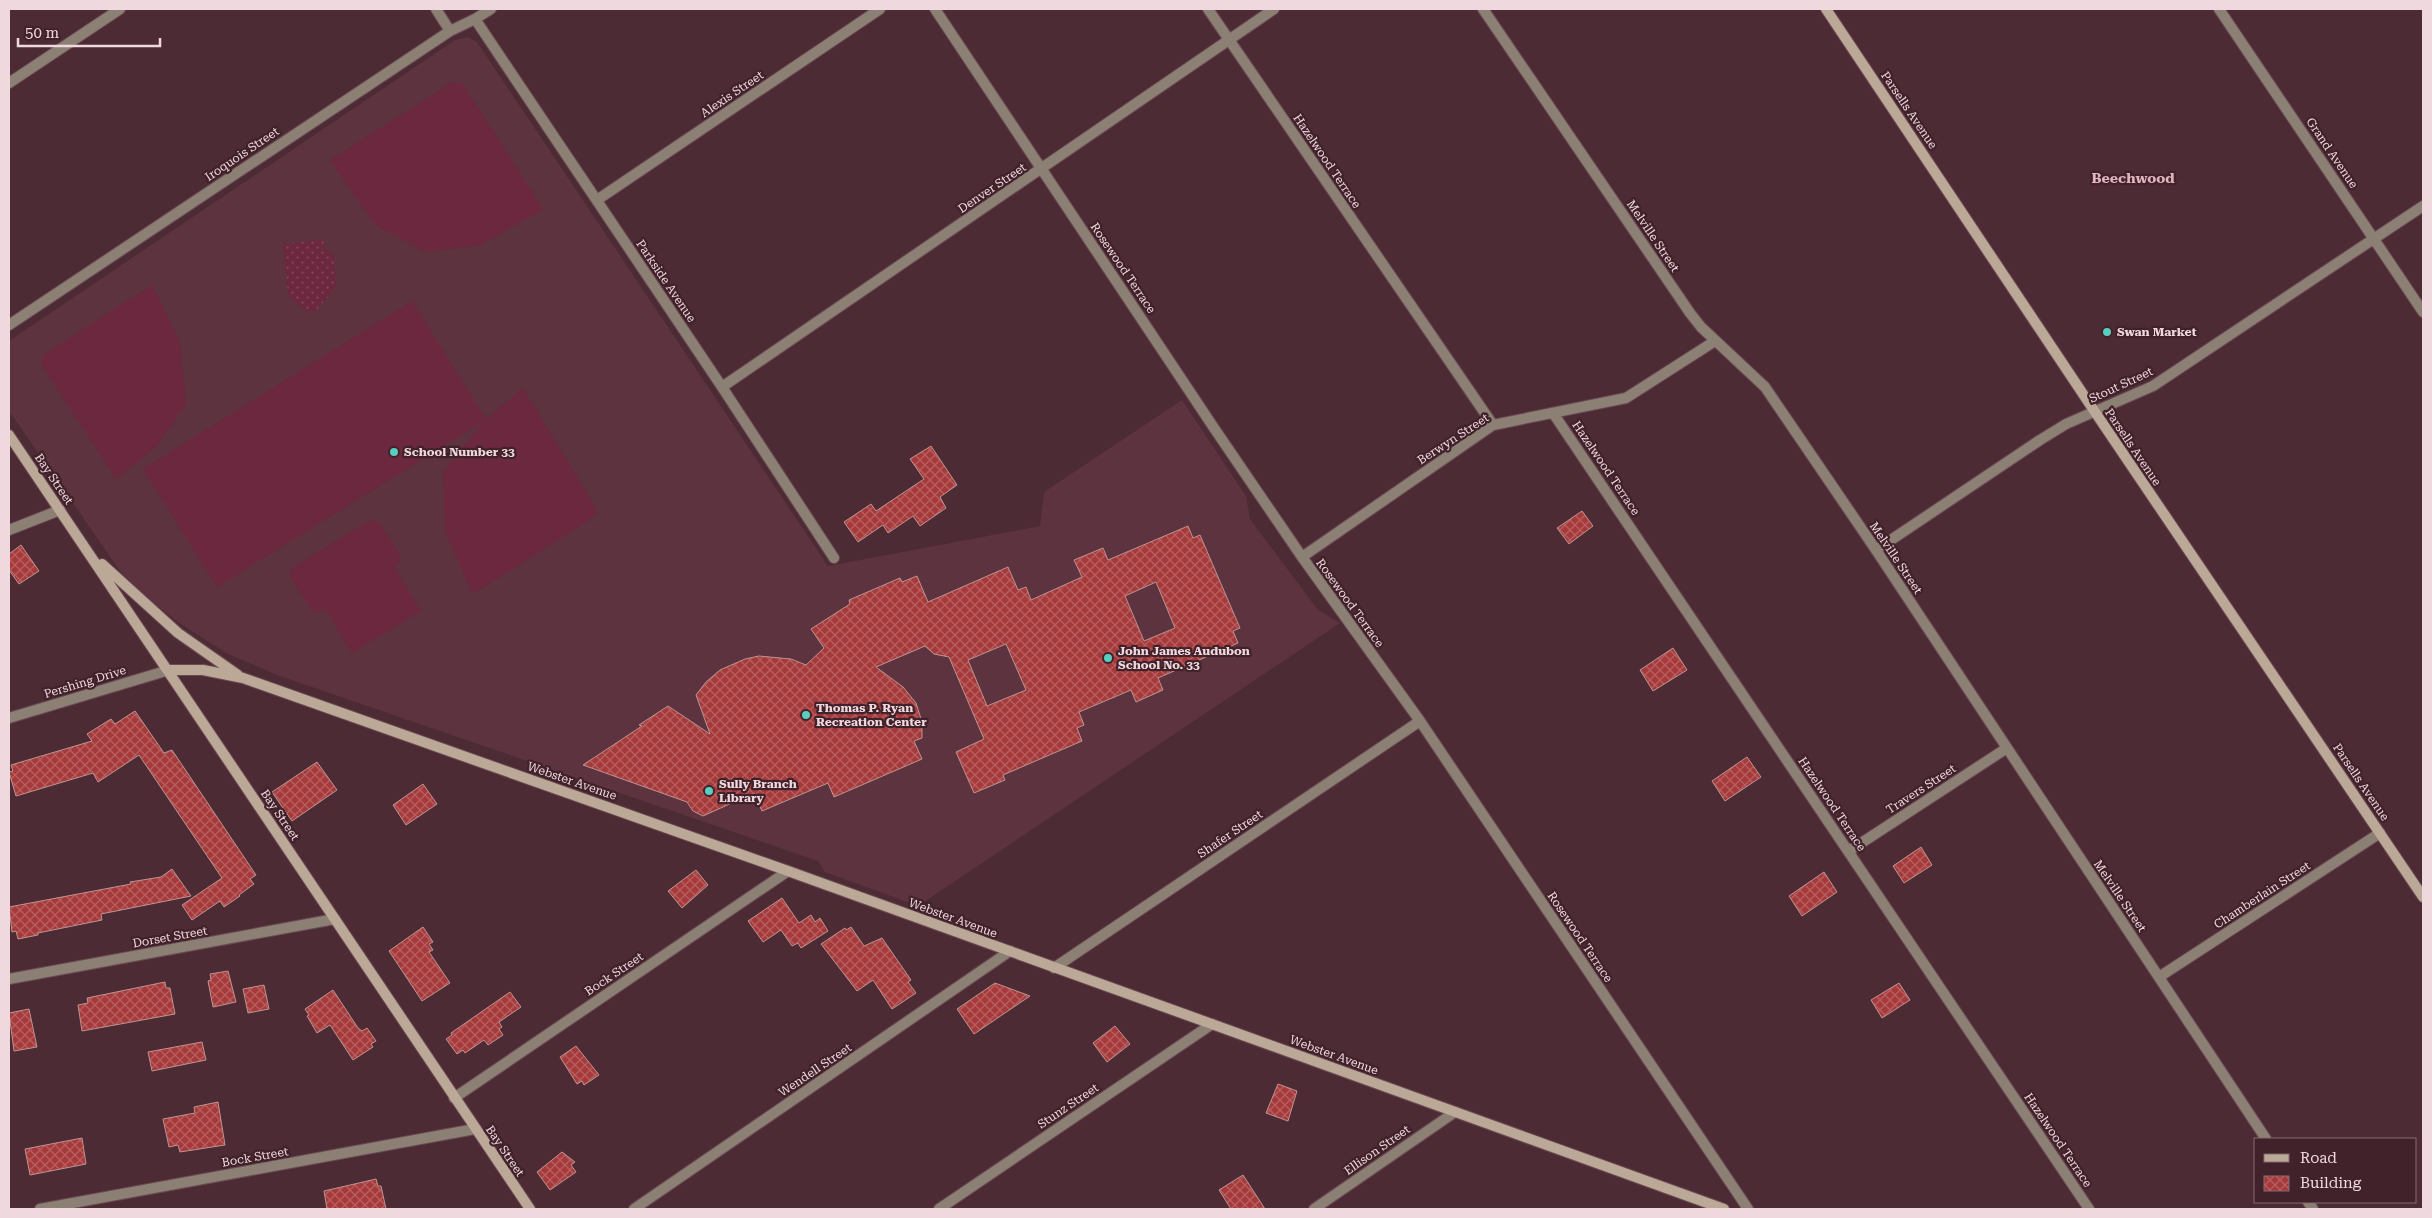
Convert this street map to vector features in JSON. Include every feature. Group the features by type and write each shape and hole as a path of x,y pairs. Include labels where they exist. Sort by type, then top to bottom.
{"street":[{"path":"9,83 120,9"},
{"path":"436,9 450,30"},
{"name":"Iroquois Street","path":"9,325 450,30 475,19 491,9"},
{"name":"Alexis Street","path":"597,200 880,9"},
{"name":"Rosewood Terrace","path":"935,9 1302,558 1420,721 1748,1209"},
{"name":"Hazelwood Terrace","path":"1208,9 1494,425"},
{"name":"Denver Street","path":"722,387 1274,9"},
{"name":"Melville Street","path":"1483,9 1690,314 1715,341 1765,387 1876,550 2265,1138"},
{"name":"Parsells Avenue","path":"1826,9 2094,412 2423,897"},
{"name":"Grand Avenue","path":"2219,9 2423,312"},
{"name":"Parkside Avenue","path":"475,19 722,387 834,558"},
{"name":"Stout Street","path":"1876,550 2040,440 2094,412 2153,386 2423,206"},
{"name":"Berwyn Street","path":"1302,558 1494,425 1626,398 1715,341"},
{"name":"Hazelwood Terrace","path":"1553,413 2089,1209"},
{"name":"Bay Street","path":"9,435 169,670 530,1209"},
{"path":"9,530 60,510"},
{"path":"87,550 146,607 178,633 243,678"},
{"name":"Webster Avenue","path":"169,670 203,670 243,678 788,871 1724,1209"},
{"name":"Pershing Drive","path":"9,718 169,670"},
{"name":"Shafer Street","path":"1054,968 1420,721"},
{"name":"Travers Street","path":"1849,851 2007,748"},
{"name":"Chamberlain Street","path":"2159,977 2380,833"},
{"name":"Bock Street","path":"454,1098 788,871"},
{"name":"Dorset Street","path":"9,979 335,919"},
{"name":"Wendell Street","path":"634,1209 1010,952"},
{"name":"Stunz Street","path":"939,1209 1212,1024"},
{"name":"Ellison Street","path":"1314,1209 1455,1112"},
{"name":"Bock Street","path":"40,1209 475,1129"}],"shaded area":[{"name":"School Number 33","path":"468,37 477,42 828,566 1040,526 1044,492 1182,400 1246,496 1250,519 1318,610 1340,623 918,906 825,872 818,861 277,675 226,653 178,622 146,597 120,571 9,411 9,341 455,40"},
{"path":"453,82 463,84 543,209 481,245 425,252 375,225 330,160"},
{"path":"324,239 325,249 334,255 336,287 316,311 306,311 288,295 283,244"},
{"path":"152,285 180,342 186,404 156,447 116,479 41,364 43,355"},
{"path":"412,301 486,419 523,388 597,510 594,517 473,594 445,532 443,472 484,421 217,587 143,469"},
{"path":"370,520 379,522 400,555 399,564 394,567 421,611 352,653 325,609 319,612 311,610 290,576 292,568"}],"building":[{"path":"931,446 957,485 940,497 946,508 920,526 913,516 888,533 883,525 858,542 844,522 871,504 876,511 924,479 910,459"},
{"path":"1582,511 1593,526 1569,544 1557,528"},
{"path":"1188,526 1193,538 1200,535 1240,628 1233,631 1238,643 1158,678 1163,690 1136,702 1131,690 1079,712 1084,725 1077,728 1082,741 1003,775 1005,780 974,793 956,752 984,739 949,657 934,654 925,646 876,667 903,687 916,703 922,722 922,738 914,741 922,759 834,797 828,783 762,811 754,793 703,816 693,811 687,802 583,765 642,726 639,725 668,706 710,734 696,695 706,682 720,670 745,659 759,656 791,659 806,665 824,648 811,629 850,604 849,600 900,578 902,582 917,576 928,602 1008,567 1018,590 1026,587 1031,600 1082,577 1074,560 1103,548 1108,560","holes":["1156,582 1175,628 1144,641 1125,596","1006,644 1026,690 987,706 968,660"]},
{"path":"21,545 39,571 19,584 9,570 9,554"},
{"path":"1673,648 1687,670 1653,691 1640,670"},
{"path":"135,711 164,753 172,750 256,875 250,879 254,884 240,896 224,907 220,901 192,920 182,905 222,878 139,755 98,782 93,773 16,796 9,772 13,771 11,765 92,741 87,734 111,719 115,724"},
{"path":"1747,757 1761,777 1725,801 1712,781"},
{"path":"317,762 337,790 292,821 272,792"},
{"path":"423,784 437,804 406,825 393,805"},
{"path":"1921,847 1932,865 1904,883 1893,866"},
{"path":"172,869 191,896 101,914 102,920 38,933 38,935 18,939 16,931 12,932 9,907 131,884 130,882 161,877"},
{"path":"696,870 708,885 682,908 668,891"},
{"path":"1824,872 1837,892 1802,916 1789,896"},
{"path":"782,898 799,923 811,915 815,922 820,918 828,931 801,948 798,943 792,946 781,930 763,942 748,921"},
{"path":"423,927 433,942 429,944 433,950 429,952 450,983 422,1001 389,951"},
{"path":"851,927 864,946 882,938 911,980 908,982 916,993 892,1009 873,980 857,991 821,944 845,928 846,930"},
{"path":"228,971 236,1002 213,1007 208,981 211,980 210,974"},
{"path":"165,982 166,988 170,988 175,1014 82,1031 78,1005 88,1003 87,998"},
{"path":"995,983 1030,996 974,1034 957,1009"},
{"path":"1899,983 1910,1000 1882,1018 1871,1000"},
{"path":"264,985 269,1009 248,1013 243,989"},
{"path":"333,990 358,1028 362,1031 367,1028 376,1041 371,1044 373,1047 353,1060 330,1025 317,1033 305,1009"},
{"path":"510,992 521,1007 499,1022 502,1027 499,1029 503,1035 488,1045 484,1040 465,1053 463,1050 457,1054 446,1039 452,1035 451,1033"},
{"path":"29,1009 37,1047 14,1051 9,1013"},
{"path":"1115,1026 1130,1044 1107,1062 1093,1043"},
{"path":"202,1042 206,1060 152,1071 148,1052"},
{"path":"576,1046 599,1075 584,1085 582,1081 577,1084 560,1057"},
{"path":"1278,1084 1297,1091 1288,1121 1266,1113"},
{"path":"218,1102 225,1145 180,1152 178,1145 169,1147 163,1119 195,1113 194,1107"},
{"path":"82,1138 86,1164 30,1175 25,1149"},
{"path":"562,1152 575,1162 571,1165 576,1172 550,1190 537,1172"},
{"path":"1243,1175 1265,1209 1231,1209 1219,1190"},
{"path":"376,1179 378,1186 381,1186 386,1209 327,1209 324,1191"}],"place":[{"name":"Swan Market","path":"2107,332"},
{"name":"School Number 33","path":"394,452"},
{"name":"John James Audubon School No. 33","path":"1108,658"},
{"name":"Thomas P. Ryan Recreation Center","path":"806,715"},
{"name":"Sully Branch Library","path":"709,791"}],"district":[{"name":"Beechwood","path":"2133,178"}]}
